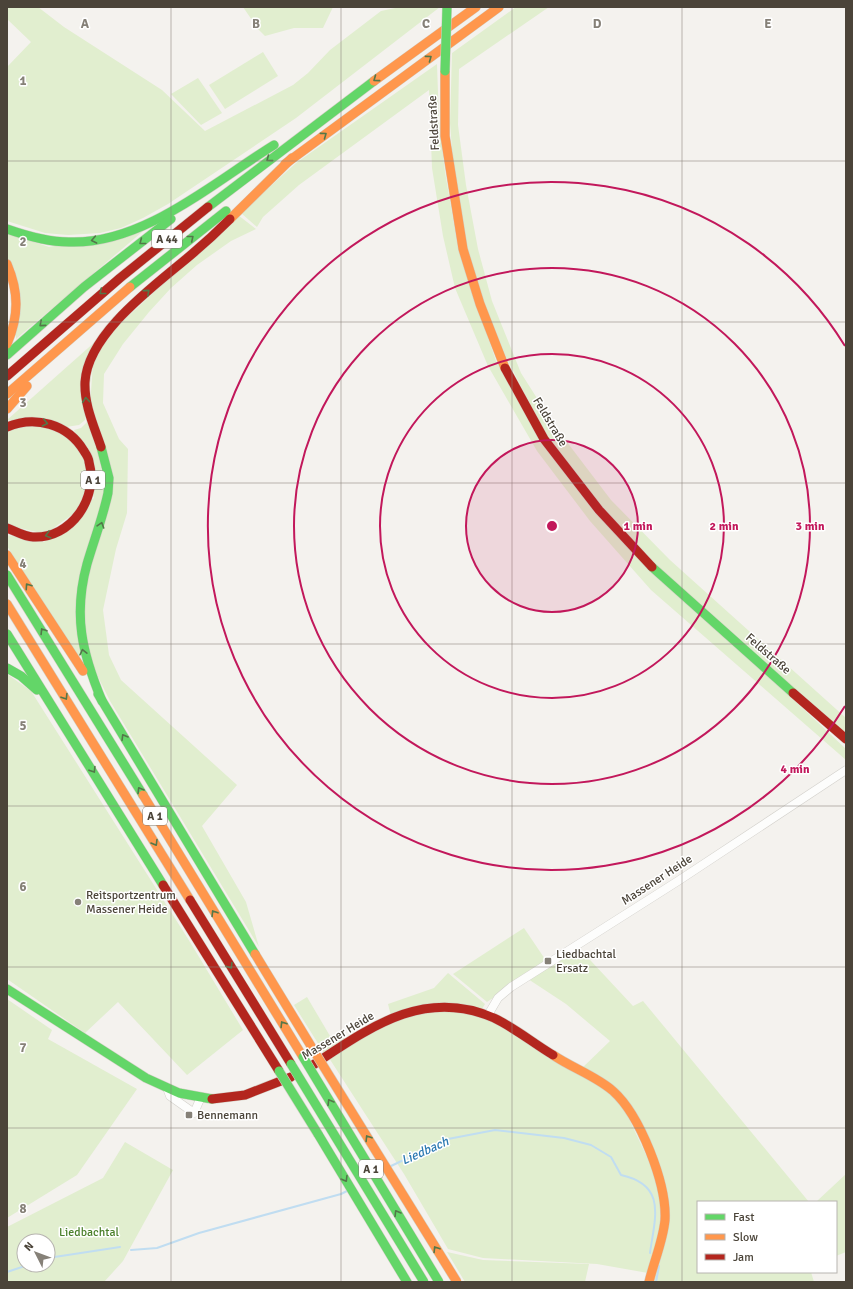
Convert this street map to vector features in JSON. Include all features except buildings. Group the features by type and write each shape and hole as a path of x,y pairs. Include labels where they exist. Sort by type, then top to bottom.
{"main road":[{"name":"Feldstraße","path":"447,7 445,71 446,136 463,249 480,304 500,358 544,439 599,510 660,576 846,739"},
{"name":"A 44","path":"7,376 109,286 214,201 334,110 476,7"},
{"name":"A 44","path":"7,394 130,287 292,158 499,7"},
{"path":"7,229 34,238 68,242 90,242 120,234 157,219 334,110"},
{"path":"102,701 87,666 79,630 80,592 86,564 102,522 108,491 108,466 87,408 84,381 90,359 107,333 143,296 195,251 292,158"},
{"path":"7,355 84,287 228,175"},
{"path":"7,264 14,278 18,308 12,334 7,344"},
{"path":"7,409 64,344"},
{"name":"A 1","path":"7,427 25,422 39,421 62,428 73,436 89,460 93,473 93,484 86,508 68,527 45,537 34,538 23,536 7,528"},
{"path":"7,555 102,701 314,1051 457,1282"},
{"name":"A 1","path":"7,575 96,716 185,866 439,1282"},
{"name":"A 1","path":"7,604 424,1282"},
{"path":"7,634 65,725 408,1282"},
{"path":"7,668 21,676 41,694 65,725"},
{"name":"Massener Heide","path":"7,989 119,1063 167,1088 201,1097 228,1098 270,1088 302,1072 376,1026 416,1010 432,1007 452,1006 488,1015 505,1023 556,1058 605,1085 618,1096 629,1110 658,1174 664,1204 665,1218 662,1238 649,1282"}],"street":[{"name":"Massener Heide","path":"488,1015 498,998 512,987 678,881 846,770"},
{"name":"Massener Heide","path":"167,1088 170,1096 194,1113 201,1097"}],"green space":[{"path":"7,7 38,7 64,27 162,90 205,131 293,85 308,73 330,50 381,11 400,7 440,7 296,118 168,204 121,228 100,233 68,235 45,233 7,221 7,67 31,42 7,19"},
{"path":"243,7 333,7 323,28 294,28 265,36 258,29"},
{"path":"516,7 549,7 459,69 458,125 466,185 478,249 492,301 521,373 554,425 611,500 670,560 846,718 846,735 664,572 602,508 545,433 506,357 484,303 466,247 454,176 450,123 452,53"},
{"path":"263,52 278,76 225,109 209,85"},
{"path":"437,64 439,122 445,172 458,248 496,361 595,513 846,749 846,760 651,590 590,521 537,451 488,366 455,288 443,236 432,168 429,90 299,185 263,217 257,227 241,213 296,163"},
{"path":"198,78 222,113 201,125 171,94"},
{"path":"238,215 256,229 231,241 197,265 171,288 123,344 104,374 103,403 119,439 128,449 127,513 116,549 103,610 109,655 121,680 237,785 202,826 246,902 259,947 110,701 92,665 87,651 84,592 112,492 90,407 93,361 109,334"},
{"path":"148,227 16,339 15,270 7,257 7,233 49,247"},
{"path":"96,341 85,420 79,425 66,427 7,420"},
{"path":"89,420 96,439 105,491 83,565 80,661 7,546 7,535 44,542 94,498 74,430 81,428"},
{"path":"38,424 70,438 88,466 83,507 45,534 7,525 7,431"},
{"name":"Reitsportzentrum Massener Heide","path":"7,674 31,691 190,942 243,1030 187,1075 118,1002 85,1033 7,979"},
{"path":"524,928 547,962 487,1002 453,974"},
{"path":"578,947 633,1006 643,1001 808,1201 697,1201 697,1273 811,1273 814,1282 652,1282 668,1218 632,1108 581,1069 610,1041 566,1004 528,979"},
{"path":"448,973 485,1004 482,1009 463,1004 391,1016 388,1004 434,988"},
{"path":"307,997 330,1036 344,1033 347,1039 324,1053 294,1005"},
{"path":"7,999 52,1030 48,1039 137,1089 77,1175 7,1218"},
{"path":"443,1010 488,1017 604,1088 622,1104 655,1174 663,1217 648,1273 597,1264 483,1258 448,1249 404,1174 329,1058 378,1029 417,1013"},
{"name":"Liedbachtal","path":"125,1142 173,1170 123,1261 104,1282 7,1282 7,1227 103,1178"},
{"path":"846,1174 846,1252 837,1256 837,1201 817,1201"},
{"path":"447,1252 483,1260 589,1264 585,1282 465,1282"}],"waterway":[{"name":"Liedbach","path":"391,1166 448,1139 495,1130 564,1138 591,1145 611,1157 621,1175 636,1180 646,1186 652,1195 655,1204 655,1215 650,1253"},
{"name":"Liedbach","path":"131,1250 157,1248 199,1233 341,1194 347,1191"},
{"name":"Liedbach","path":"56,1257 120,1247"},
{"name":"Liedbach","path":"656,1282 659,1266"},
{"name":"Liedbach","path":"7,1272 16,1269"}],"traffic: fast":[{"path":"445,71 447,7"},
{"path":"208,207 374,81"},
{"path":"7,229 38,238 61,242 97,240 124,233 151,222 177,208 274,145"},
{"path":"130,287 226,211"},
{"path":"7,355 84,287 171,219"},
{"path":"101,447 109,478 108,493 87,564 83,583 80,617 89,667 102,701"},
{"path":"652,567 793,693"},
{"path":"7,575 143,795"},
{"path":"7,634 163,885"},
{"path":"7,668 21,676 37,690"},
{"path":"98,694 255,954"},
{"path":"7,989 146,1078 179,1093 212,1099"},
{"path":"303,1057 439,1282"},
{"path":"291,1064 424,1282"},
{"path":"279,1071 318,1134"},
{"path":"318,1134 407,1282"}],"traffic: slow":[{"path":"374,81 476,7"},
{"path":"285,164 499,7"},
{"path":"445,71 445,136 463,249 480,304 505,368"},
{"path":"230,219 292,158"},
{"path":"7,264 14,284 16,304 14,324 7,344"},
{"path":"7,394 130,287"},
{"path":"7,409 27,386"},
{"path":"7,555 83,671"},
{"path":"7,604 190,900"},
{"path":"143,795 303,1057"},
{"path":"255,954 314,1051"},
{"path":"314,1051 457,1282"},
{"path":"553,1055 599,1081 613,1091 633,1116 650,1151 662,1188 665,1220 649,1282"}],"traffic: jam":[{"path":"7,376 120,278 208,207"},
{"path":"101,447 90,415 85,391 85,382 89,363 98,345 126,310 202,246 230,219"},
{"path":"505,368 544,439 599,510 652,567"},
{"path":"7,427 18,423 39,422 60,428 69,434 86,453 89,461 91,476 90,489 86,502 79,514 70,524 59,531 47,536 30,537 7,528"},
{"path":"793,693 846,739"},
{"path":"163,885 279,1071"},
{"path":"190,900 291,1064"},
{"path":"313,1065 355,1038 398,1016 421,1009 444,1007 468,1010 494,1018 553,1055"},
{"path":"212,1099 245,1095 291,1077"}],"place":[{"name":"Reitsportzentrum Massener Heide","path":"78,902"},
{"name":"Liedbachtal Ersatz","path":"548,961"},
{"name":"Bennemann","path":"189,1115"}]}
